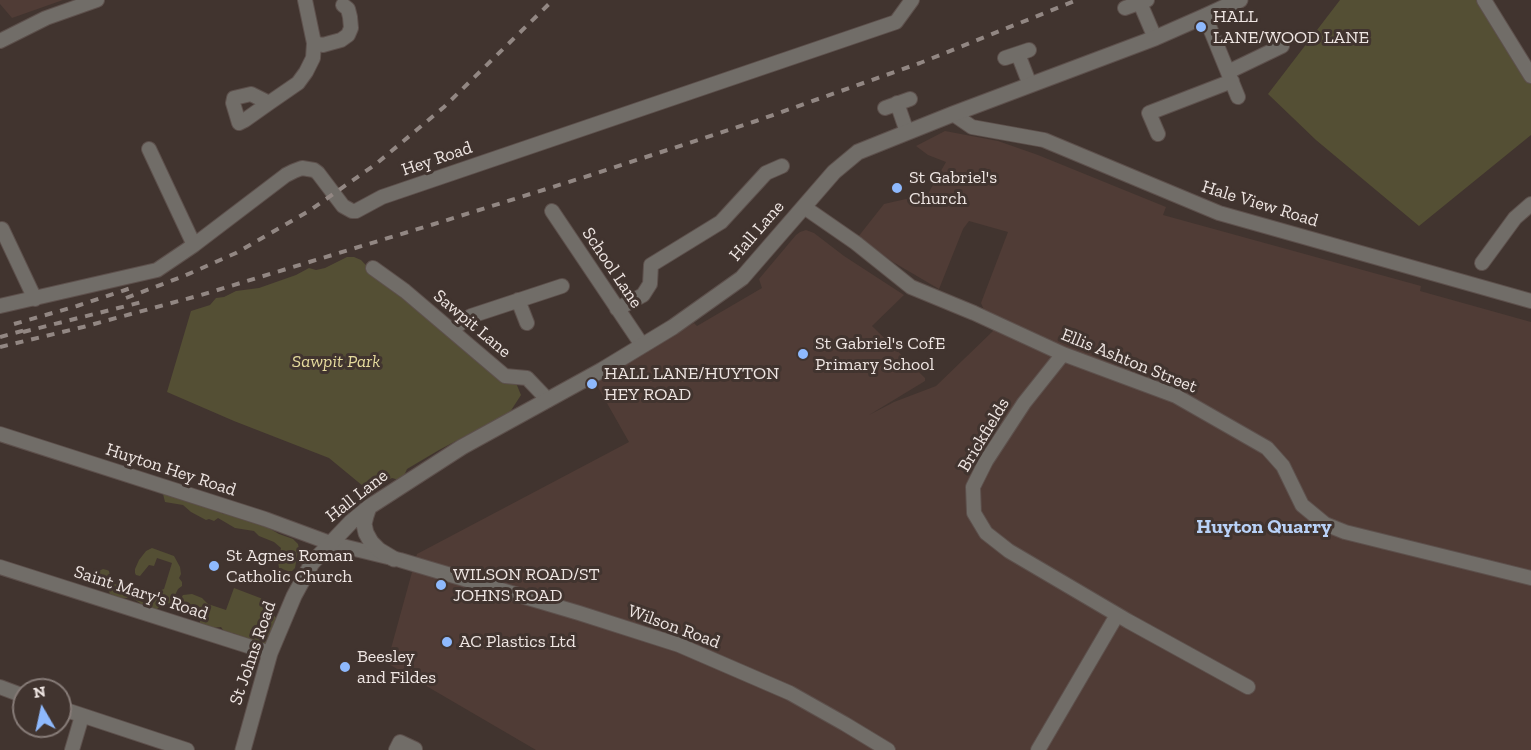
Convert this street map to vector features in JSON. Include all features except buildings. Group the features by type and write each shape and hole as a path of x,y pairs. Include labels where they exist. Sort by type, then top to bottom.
{"street":[{"path":"0,41 46,18 97,0"},
{"path":"269,103 251,94 234,98 233,103 239,123 245,120 298,83 306,72 313,58 314,43 305,0"},
{"name":"Hey Road","path":"0,306 157,270 194,245 286,175 302,168 318,173 343,206 356,211 382,197 896,22 912,0"},
{"name":"Hall Lane","path":"330,543 369,507 462,447 602,370 673,327 742,278 834,172 858,152 1155,38 1240,0"},
{"path":"1484,0 1531,76"},
{"path":"1125,8 1143,1 1155,38"},
{"path":"314,43 330,44 348,35 351,28 350,17 348,9 343,5"},
{"path":"1205,16 1238,97"},
{"path":"1136,118 1230,76 1282,46"},
{"path":"1018,54 1030,85"},
{"path":"897,103 907,132"},
{"path":"1149,112 1158,135"},
{"name":"Hale View Road","path":"952,114 972,127 1044,140 1219,213 1531,301"},
{"path":"149,149 194,245"},
{"path":"617,309 643,295 650,284 651,265 721,222 766,173 782,166"},
{"path":"1482,263 1515,218 1531,204"},
{"name":"Ellis Ashton Street","path":"804,207 911,287 1063,354 1176,396 1267,448 1283,466 1302,505 1324,525 1531,578"},
{"name":"School Lane","path":"552,211 642,345"},
{"path":"2,229 35,299"},
{"name":"Sawpit Lane","path":"374,268 405,291 505,376 527,378 548,400"},
{"path":"451,330 471,316 562,286"},
{"path":"518,300 527,323"},
{"name":"Brickfields","path":"1063,354 1024,403 986,461 973,487 974,513 986,533 1009,550 1118,615 1248,687"},
{"name":"Huyton Hey Road","path":"0,434 265,519 330,543"},
{"path":"369,507 364,524 366,533 379,550 394,558"},
{"name":"Wilson Road","path":"330,543 394,558 679,645 790,693 888,750"},
{"name":"St Johns Road","path":"243,750 270,653 294,596 312,563 330,543"},
{"name":"Saint Mary's Road","path":"0,567 270,653"},
{"path":"1038,750 1118,615"},
{"path":"72,712 188,750"},
{"path":"72,750 82,716"},
{"path":"388,735 398,746 415,749"}],"shaded area":[{"path":"0,0 63,0 12,18 0,4"},
{"path":"945,131 998,141 1038,155 1166,207 1163,215 1421,286 1420,291 1531,322 1531,750 536,750 387,663 417,554 629,442 595,382 694,323 697,326 762,288 759,279 800,232 806,230 814,233 844,256 904,295 872,326 925,378 925,381 869,415 894,402 936,386 993,331 981,303 1008,232 969,221 963,229 939,289 893,262 858,237 884,204 919,196 925,199 946,162 928,155 916,146"}],"green space":[{"path":"1340,0 1484,0 1531,76 1531,135 1419,226 1316,140 1268,94"},
{"name":"Sawpit Park","path":"347,257 361,260 382,282 427,318 516,383 521,395 510,412 407,469 403,478 399,480 392,478 369,491 329,458 167,392 191,311 210,305 216,298 236,291 259,288 309,268 316,270 325,268"},
{"path":"167,492 215,507 223,514 260,523 293,539 299,549 295,568 288,571 279,568 281,548 274,542 259,536 254,531 235,528 218,518 214,521 206,520 183,505 165,502 163,494"},
{"path":"152,548 174,556 180,567 179,578 182,586 178,589 172,603 164,604 154,611 142,607 129,596 119,598 110,594 108,589 97,580 97,574 103,569 109,571 114,584 123,585 134,582 134,591 141,597 160,593 164,589 172,563 157,558 154,566 149,565 140,576 135,573 139,560 146,551"},
{"path":"234,588 276,604 272,613 277,619 266,644 263,645 233,633 226,634 221,627 212,628 203,625 200,623 202,618 177,609 183,595 192,594 202,598 208,604 226,610"}],"railway":[{"path":"126,298 236,253 309,211 376,164 444,107 553,0"},
{"path":"0,347 201,295 591,175 756,121 920,63 1077,0"},
{"path":"14,324 134,287"},
{"path":"23,332 142,302"},
{"path":"0,337 29,329"}],"place":[{"name":"HALL LANE/WOOD LANE","path":"1201,27"},
{"name":"St Gabriel's Church","path":"897,188"},
{"name":"St Gabriel's CofE Primary School","path":"803,354"},
{"name":"HALL LANE/HUYTON HEY ROAD","path":"592,384"},
{"name":"St Agnes Roman Catholic Church","path":"214,566"},
{"name":"WILSON ROAD/ST JOHNS ROAD","path":"441,585"},
{"name":"AC Plastics Ltd","path":"447,642"},
{"name":"Beesley and Fildes","path":"345,667"}],"district":[{"name":"Huyton Quarry","path":"1264,527"}]}
